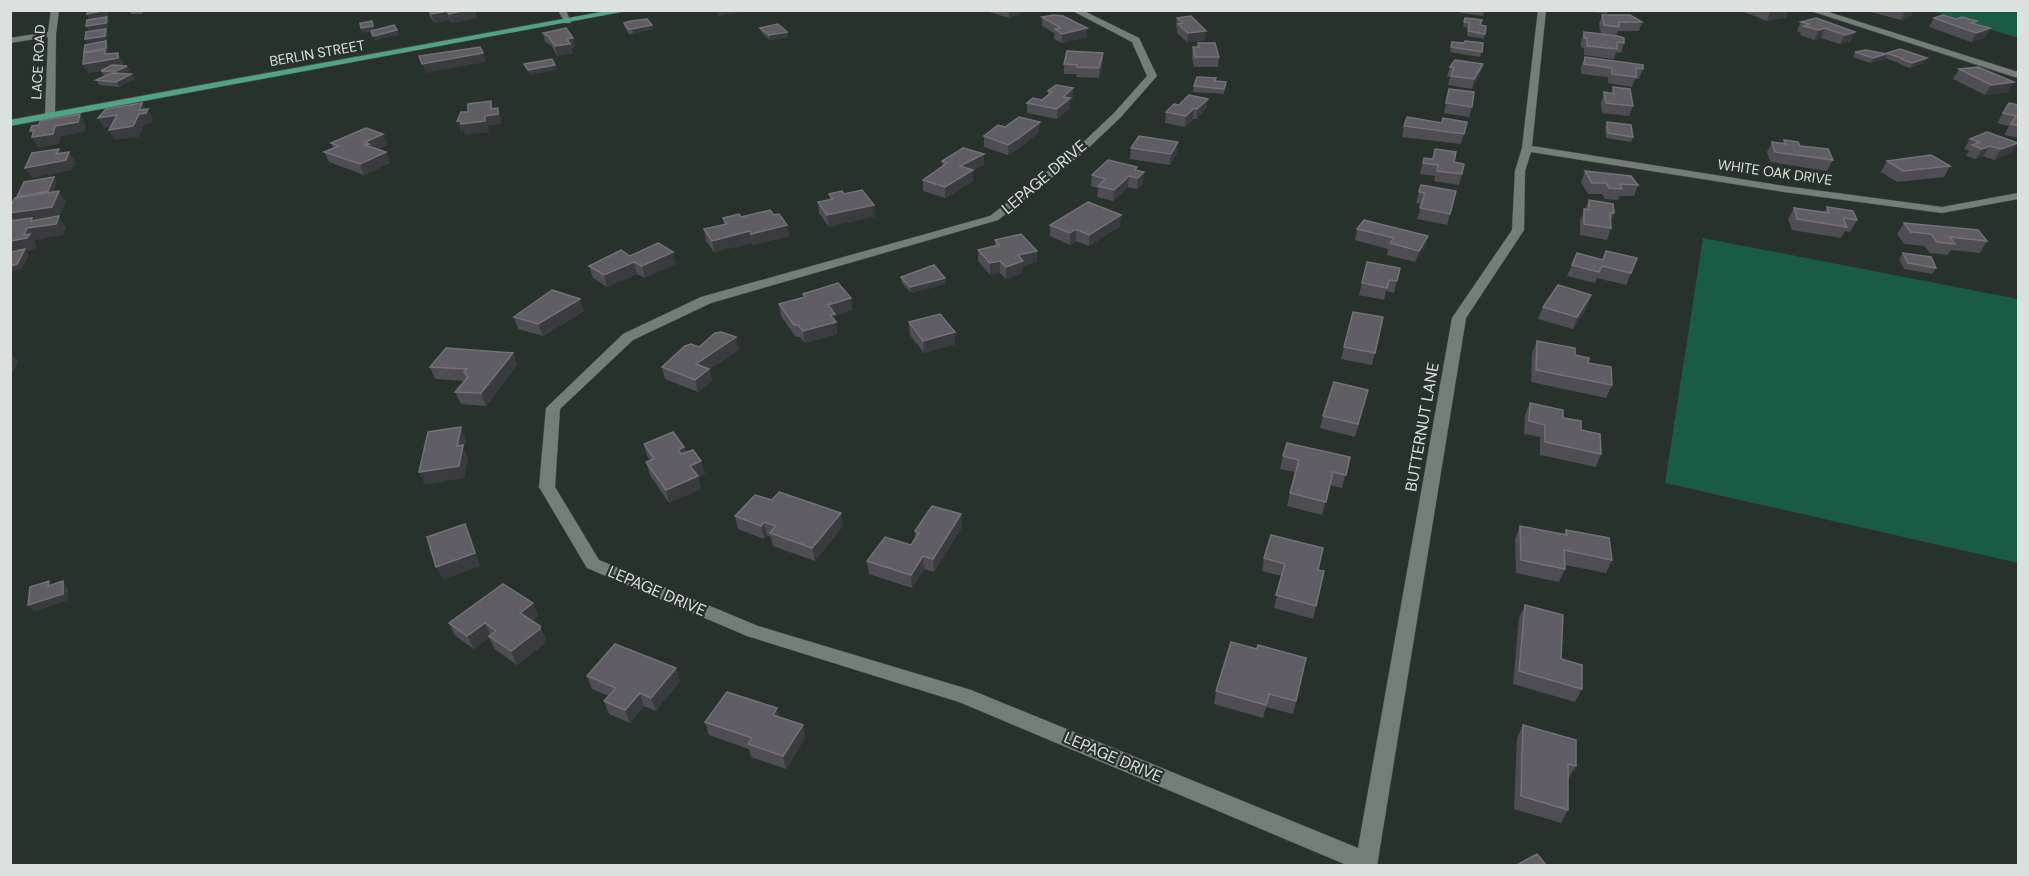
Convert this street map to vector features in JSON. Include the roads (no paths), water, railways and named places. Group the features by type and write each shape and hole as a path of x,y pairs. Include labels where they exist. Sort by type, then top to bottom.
{"main road":[{"name":"BERLIN STREET","path":"10,123 628,10"}],"street":[{"name":"LACE ROAD","path":"50,116 52,34 55,10"},
{"path":"562,10 568,21"},
{"name":"LEPAGE DRIVE","path":"1075,10 1136,40 1152,76 1131,102 1033,190 994,218 706,300 628,338 553,408 547,488 593,564 753,631 964,696 1366,864"},
{"name":"BUTTERNUT LANE","path":"1366,864 1459,318 1518,230 1520,171 1527,148 1542,10"},
{"path":"1812,10 2019,75"},
{"path":"10,41 52,34"},
{"name":"WHITE OAK DRIVE","path":"1527,148 1784,189 1942,210 2019,196"}]}
